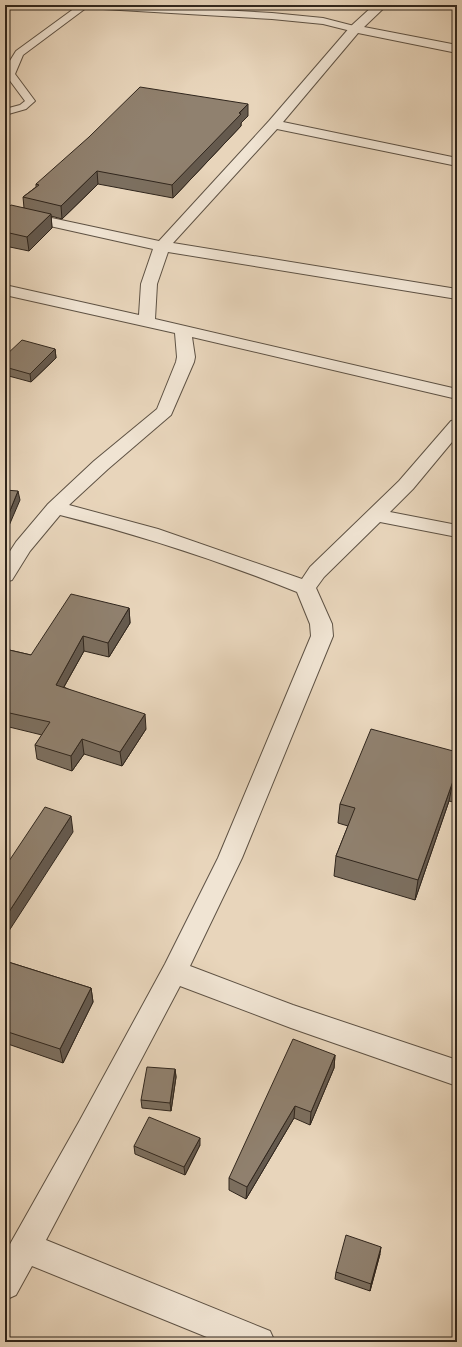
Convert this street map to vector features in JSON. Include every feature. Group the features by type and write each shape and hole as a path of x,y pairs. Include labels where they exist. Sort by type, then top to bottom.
{"street":[{"path":"147,323 149,284 162,246 274,124 355,29 381,5"},
{"path":"355,29 457,49"},
{"path":"274,124 457,162"},
{"path":"5,212 162,246 457,294"},
{"path":"5,290 457,394"},
{"path":"5,575 23,547 55,508 101,465 166,411 185,362 186,357 183,330"},
{"path":"306,588 318,572 406,485 457,425"},
{"path":"5,1284 26,1248 174,972 230,858 322,636 321,624 306,588 279,577 151,533 55,508"},
{"path":"375,515 457,531"},
{"path":"174,972 291,1016 457,1073"},
{"path":"26,1248 259,1342"}],"lane":[{"path":"5,112 24,108 30,101 10,74 16,56 84,5 272,16 323,21 355,29"}],"building":[{"path":"140,87 248,104 239,113 241,114 172,185 97,171 61,206 23,197 39,185 36,184 89,137"},
{"path":"11,205 51,214 27,237 5,232 5,210"},
{"path":"22,340 55,349 30,374 5,367 5,356"},
{"path":"5,490 18,491 5,523"},
{"path":"71,594 129,608 108,643 83,636 56,685 145,714 120,752 82,739 71,756 35,745 50,722 5,712 5,649 31,655"},
{"path":"371,729 457,752 457,782 453,781 418,880 336,856 355,808 340,804"},
{"path":"45,807 71,816 5,918 5,867"},
{"path":"5,961 91,988 60,1049 5,1031"},
{"path":"293,1039 335,1055 311,1112 295,1106 247,1187 229,1178"},
{"path":"147,1067 175,1069 170,1103 141,1100"},
{"path":"149,1117 200,1138 184,1167 134,1146"},
{"path":"346,1235 381,1247 371,1284 336,1272"}]}
